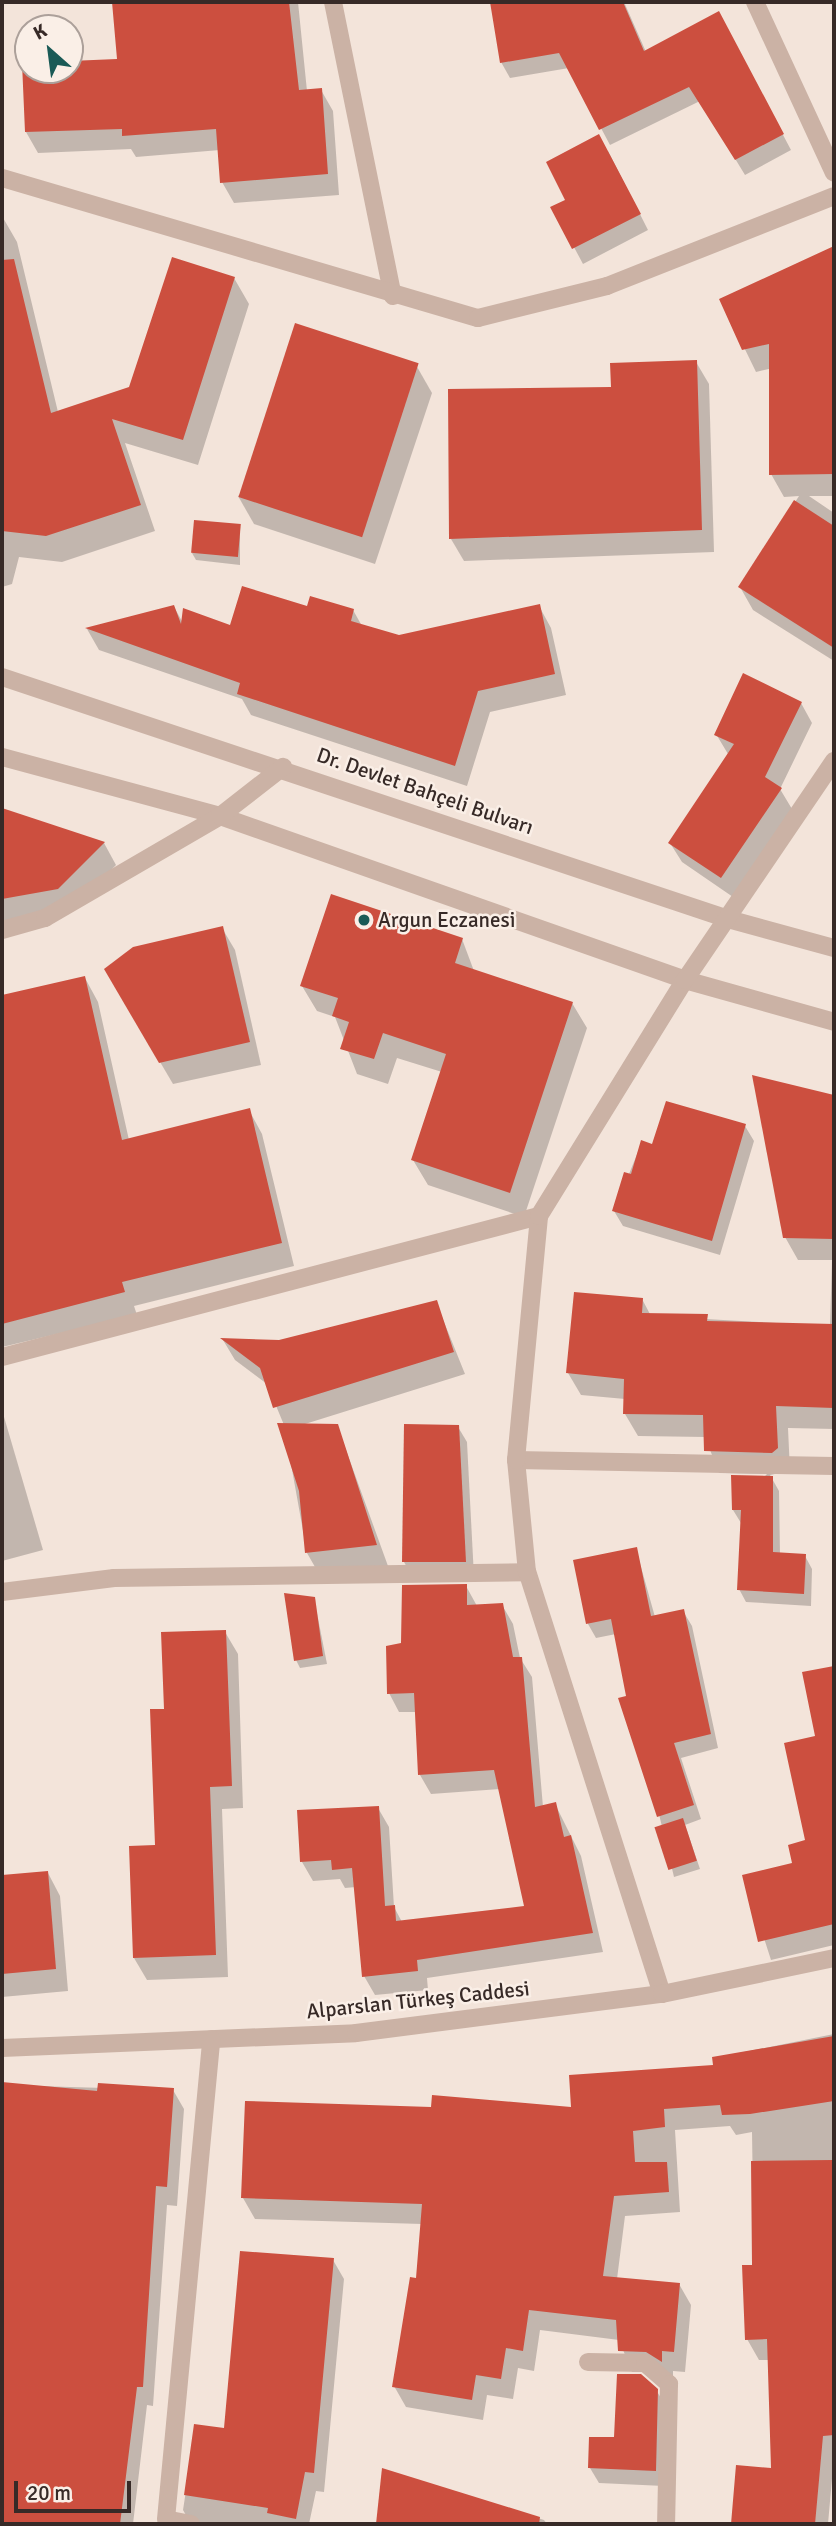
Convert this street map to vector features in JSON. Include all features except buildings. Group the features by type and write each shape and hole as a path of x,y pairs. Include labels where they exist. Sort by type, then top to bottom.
{"street":[{"path":"333,2 393,296"},
{"path":"755,2 834,173"},
{"path":"2,178 393,296 478,318 607,286 834,196"},
{"name":"Dr. Devlet Bahçeli Bulvarı","path":"2,677 283,767 727,919 834,948"},
{"path":"2,757 220,816 685,980 834,1021"},
{"path":"662,1994 527,1572 516,1460 539,1216 685,980 834,761"},
{"path":"2,930 45,918 220,816 283,767"},
{"path":"2,1357 539,1216"},
{"path":"516,1460 834,1466"},
{"path":"2,1592 114,1578 527,1572"},
{"name":"Alparslan Türkeş Caddesi","path":"2,2048 356,2033 662,1994 834,1958"},
{"path":"191,2524 166,2519 211,2039"},
{"path":"588,2362 645,2363 669,2385 666,2524"}],"place":[{"name":"Argun Eczanesi","path":"364,920"}]}
